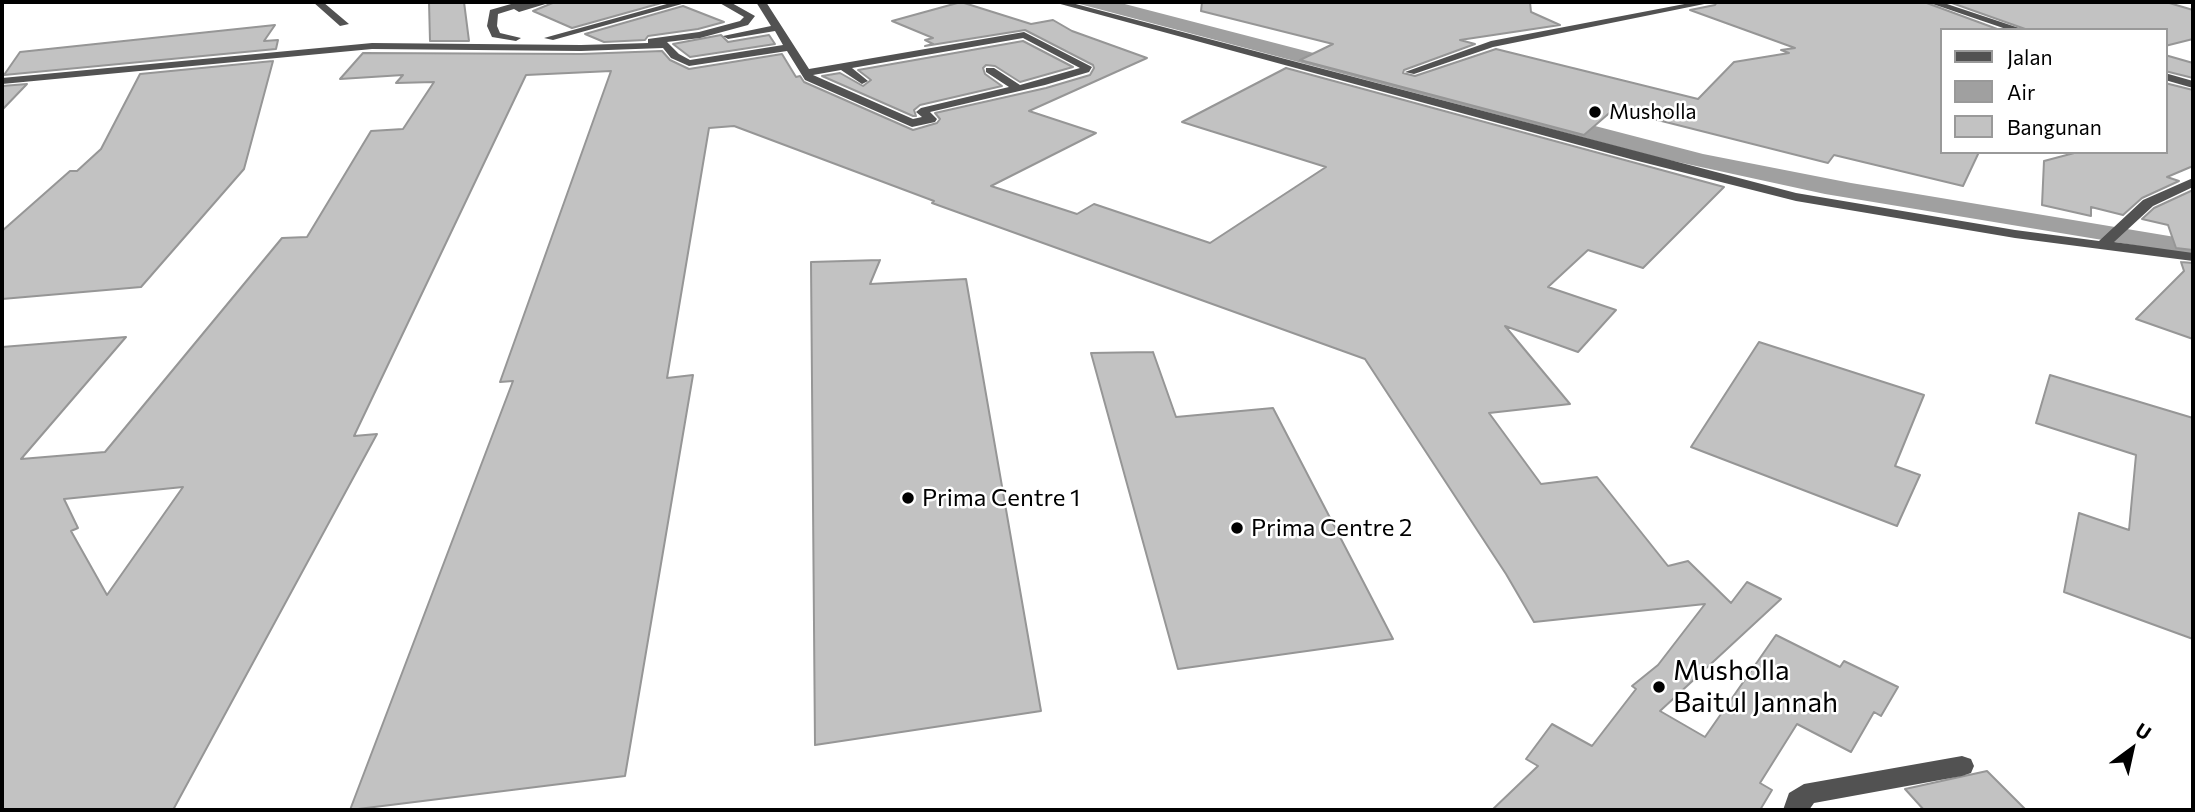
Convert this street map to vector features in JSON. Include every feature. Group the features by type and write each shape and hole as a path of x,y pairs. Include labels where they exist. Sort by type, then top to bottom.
{"street":[{"path":"318,2 344,24"},
{"path":"528,2 495,10 492,16 496,34 656,41 700,35 744,23 750,16 723,2"},
{"path":"492,16 542,2"},
{"path":"549,38 684,2"},
{"path":"761,2 807,73 816,84 912,123 931,119 922,112 925,110 1019,89 1087,67 1024,35 807,73"},
{"path":"1058,2 1796,197 2001,232 2107,242 2193,257"},
{"path":"1410,72 1491,44 1709,2"},
{"path":"1932,2 2014,28"},
{"path":"2,80 331,48 666,45 777,28"},
{"path":"666,45 675,56 689,62 790,47"},
{"path":"842,66 862,81"},
{"path":"990,70 1019,89"},
{"path":"2167,77 2193,85"},
{"path":"2107,242 2136,211 2155,198 2193,182"},
{"path":"1796,810 1798,801 1804,795 1814,792 1962,766"}],"water":[{"path":"1072,2 1117,2 1703,154 1851,183 2193,240 2193,255 1825,194 1664,159"}],"building":[{"path":"429,2 464,2 469,41 430,41"},
{"path":"555,2 665,2 572,28 533,11"},
{"path":"961,2 1031,24 1053,20 1072,31 1147,58 1029,111 1096,133 991,186 1077,214 1094,204 1210,243 1326,167 1182,122 1286,68 1724,187 1643,268 1588,250 1548,287 1616,310 1578,352 1505,326 1570,404 1489,413 1541,484 1597,477 1668,566 1688,561 1731,603 1747,582 1781,599 1660,711 1705,737 1776,635 1840,667 1844,661 1898,687 1881,716 1874,712 1851,752 1797,724 1760,783 1772,790 1760,810 1492,810 1538,766 1526,759 1552,724 1592,746 1636,689 1632,686 1658,665 1705,604 1534,622 1506,574 1365,359 932,203 934,201 734,126 709,128 667,378 693,375 625,776 350,810 513,381 500,382 611,71 526,75 354,436 377,434 173,810 2,810 2,347 126,337 21,459 105,452 282,238 307,237 371,131 403,129 434,82 396,83 403,75 340,79 363,53 581,54 662,51 670,60 689,69 782,54 796,77 800,76 804,82 913,130 937,123 940,119 935,113 1046,88 1090,75 1094,68 1093,65 1025,30 925,46 933,44 925,40 933,38 892,21","holes":["183,487 107,595 71,531 78,528 64,499"]},
{"path":"1202,2 1530,2 1531,12 1560,25 1460,40 1475,44 1404,70 1403,73 1415,76 1496,49 1698,99 1734,62 1789,53 1781,50 1795,48 1690,10 1715,5 1717,2 1924,2 1995,28 1940,28 1940,154 1978,154 1963,186 1834,155 1828,163 1614,109 1584,135 1300,60 1333,44 1201,11"},
{"path":"1949,2 2166,2 2193,10 2193,39 2167,46 2167,28 2022,28"},
{"path":"683,6 724,22 698,29 648,36 645,40 604,42 585,34"},
{"path":"275,25 264,41 278,40 276,49 4,75 20,52"},
{"path":"721,35 728,42 769,35 775,44 690,57 673,44"},
{"path":"1023,41 1073,67 1020,82 995,66 986,65 983,68 985,74 1002,86 920,105 914,110 916,116 822,76 840,73 863,86 871,80 858,70"},
{"path":"2167,56 2193,63 2193,78 2167,72"},
{"path":"273,61 244,169 141,287 2,299 2,231 70,171 77,171 101,149 140,74"},
{"path":"27,84 2,110 2,86"},
{"path":"2167,84 2193,90 2193,166 2167,177 2179,181 2142,198 2123,215 2091,207 2091,216 2042,205 2044,161 2070,154 2167,154"},
{"path":"2193,190 2193,250 2176,248 2168,225 2142,219 2154,208"},
{"name":"Prima Centre 1","path":"880,260 870,284 966,279 1041,711 815,745 811,262"},
{"path":"2181,262 2193,263 2193,339 2136,319 2184,271"},
{"path":"1759,342 1924,395 1895,466 1920,475 1897,526 1691,447"},
{"name":"Prima Centre 2","path":"1153,352 1176,417 1273,408 1393,639 1178,669 1091,353"},
{"path":"2050,375 2193,418 2193,639 2064,592 2079,513 2129,530 2136,455 2036,423"},
{"path":"1987,771 2026,810 1924,810 1905,789"}],"place":[{"name":"Musholla","path":"1595,112"},
{"name":"Prima Centre 1","path":"908,498"},
{"name":"Prima Centre 2","path":"1237,528"},
{"name":"Musholla Baitul Jannah","path":"1659,687"}]}
